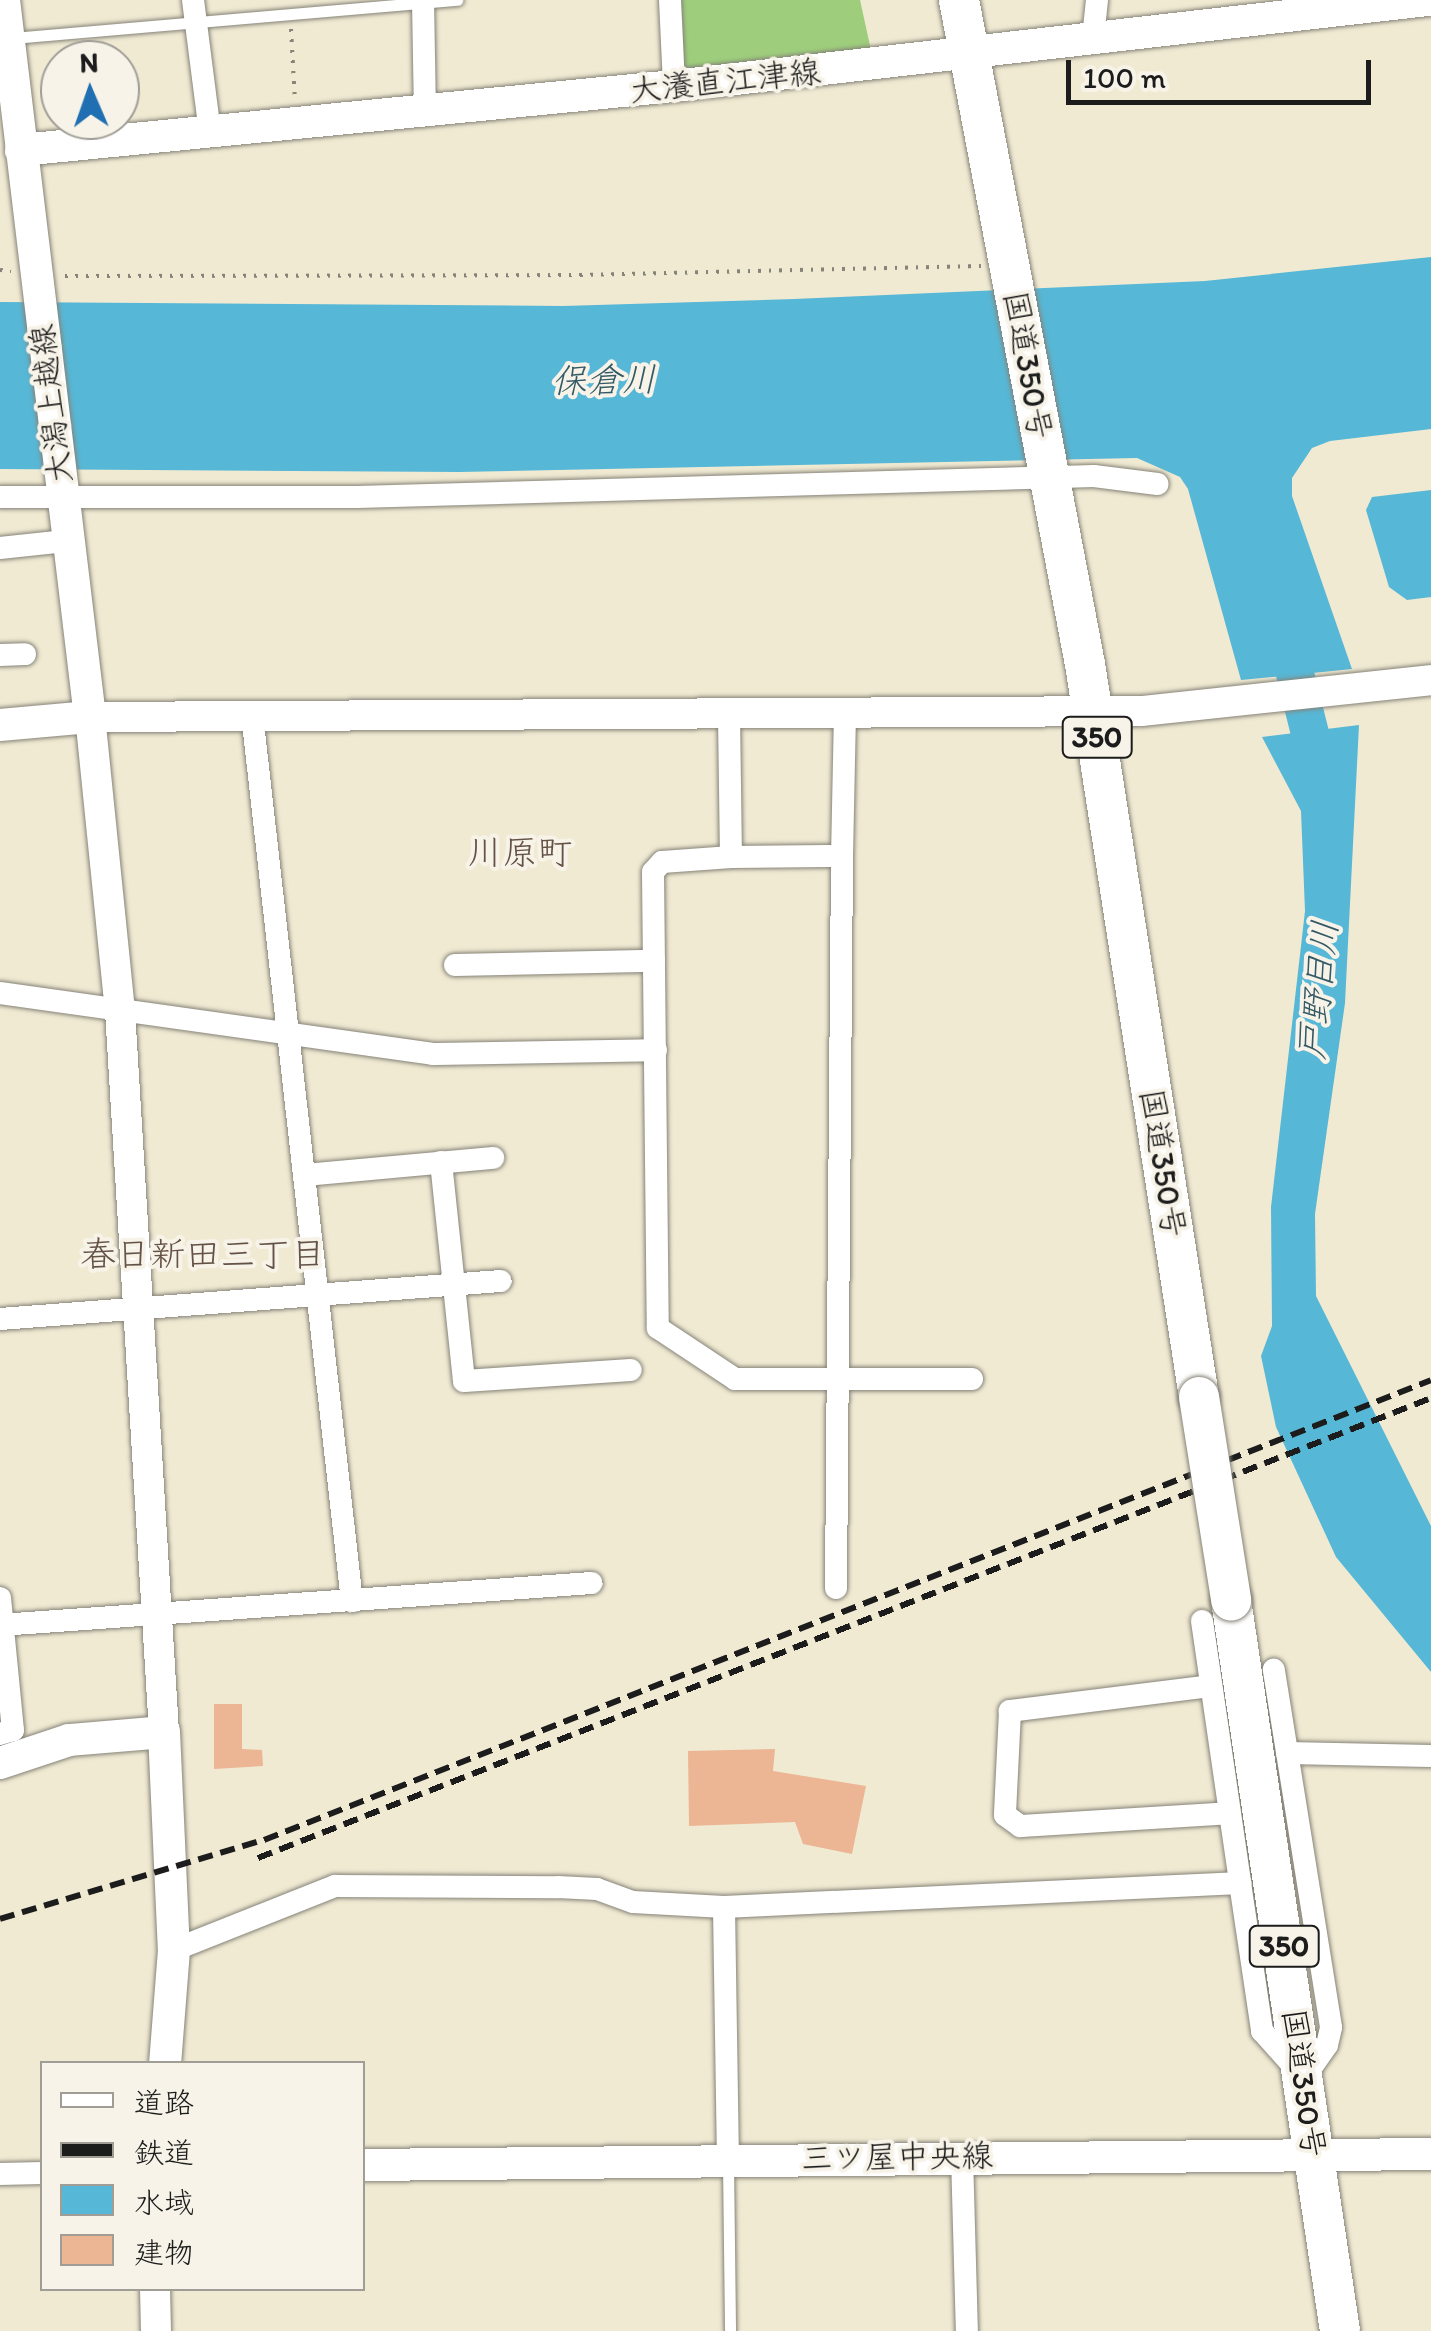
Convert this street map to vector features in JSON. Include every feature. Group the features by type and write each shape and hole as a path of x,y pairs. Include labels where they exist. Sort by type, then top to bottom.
{"highway":[{"name":"国道350号","path":"959,0 1093,712 1200,1397 1247,1814 1304,2078 1340,2331"}],"main road":[{"name":"大潟上越線","path":"4,0 4,38 22,150 90,717"},
{"name":"大瀁直江津線","path":"22,150 674,86 1428,0"},
{"path":"0,725 90,717"},
{"path":"0,1764 70,1740 164,1732 174,1950 164,2061"},
{"name":"三ツ屋中央線","path":"365,2166 962,2156 1431,2154"}],"street":[{"path":"670,0 674,86"},
{"path":"1093,38 1096,0"},
{"path":"424,1 425,112"},
{"path":"195,11 210,132"},
{"path":"0,496 61,490 357,497 1048,472 1157,484"},
{"path":"0,548 66,541"},
{"path":"0,655 25,654"},
{"path":"164,1732 142,1306 120,1011 90,717 1093,712 1431,680"},
{"path":"252,714 352,1601"},
{"path":"836,1588 836,1380 844,1138 845,714"},
{"path":"729,715 730,856"},
{"path":"842,856 730,856 662,862 652,872 658,1328 735,1379 972,1378"},
{"path":"455,965 654,961"},
{"path":"0,993 433,1054 656,1050"},
{"path":"305,1175 492,1158"},
{"path":"441,1162 450,1286 464,1381 631,1370"},
{"path":"0,1319 502,1281"},
{"path":"1,1625 592,1583"},
{"path":"0,1598 13,1730 0,1734"},
{"path":"1202,1621 1212,1686 1247,1814 1240,1883 1262,2031 1304,2078 1328,2045 1331,2026 1274,1670"},
{"path":"1212,1686 1010,1711 1005,1815 1020,1826 1247,1814"},
{"path":"1288,1754 1431,1756"},
{"path":"174,1950 335,1886 558,1887 661,1905 724,1907 1240,1883"},
{"path":"724,1907 728,2159"},
{"path":"962,2156 967,2331"},
{"path":"0,2174 40,2173"},
{"path":"155,2291 156,2331"}],"lane":[{"path":"4,38 195,11 290,14 457,0"},
{"path":"728,2159 730,2331"}],"path":[{"path":"290,14 297,124"},
{"path":"0,270 37,284 1011,269"}],"green space":[{"path":"680,0 860,0 871,50 683,71"}],"water":[{"name":"保倉川","path":"1431,257 1431,429 1330,441 1312,448 1292,478 1292,496 1352,669 1241,680 1188,489 1180,477 1137,458 459,472 0,469 0,302 563,306 794,299 1205,281"},
{"path":"1431,490 1431,597 1407,600 1389,587 1366,510 1372,497"},
{"path":"1359,725 1345,1003 1315,1214 1316,1296 1431,1526 1431,1672 1336,1557 1276,1427 1261,1356 1272,1326 1271,1207 1305,911 1301,811 1262,737"}],"building":[{"path":"214,1704 242,1704 242,1749 262,1750 263,1766 214,1769"},
{"path":"775,1749 773,1771 866,1786 852,1854 803,1844 795,1822 689,1826 688,1751"}],"waterway":[{"name":"戸野目川","path":"1283,626 1322,781"}],"railway":[{"path":"0,1919 264,1840 1431,1380"},
{"path":"258,1858 1431,1398"}],"district":[{"name":"川原町","path":"520,852"},
{"name":"春日新田三丁目","path":"203,1254"}]}
